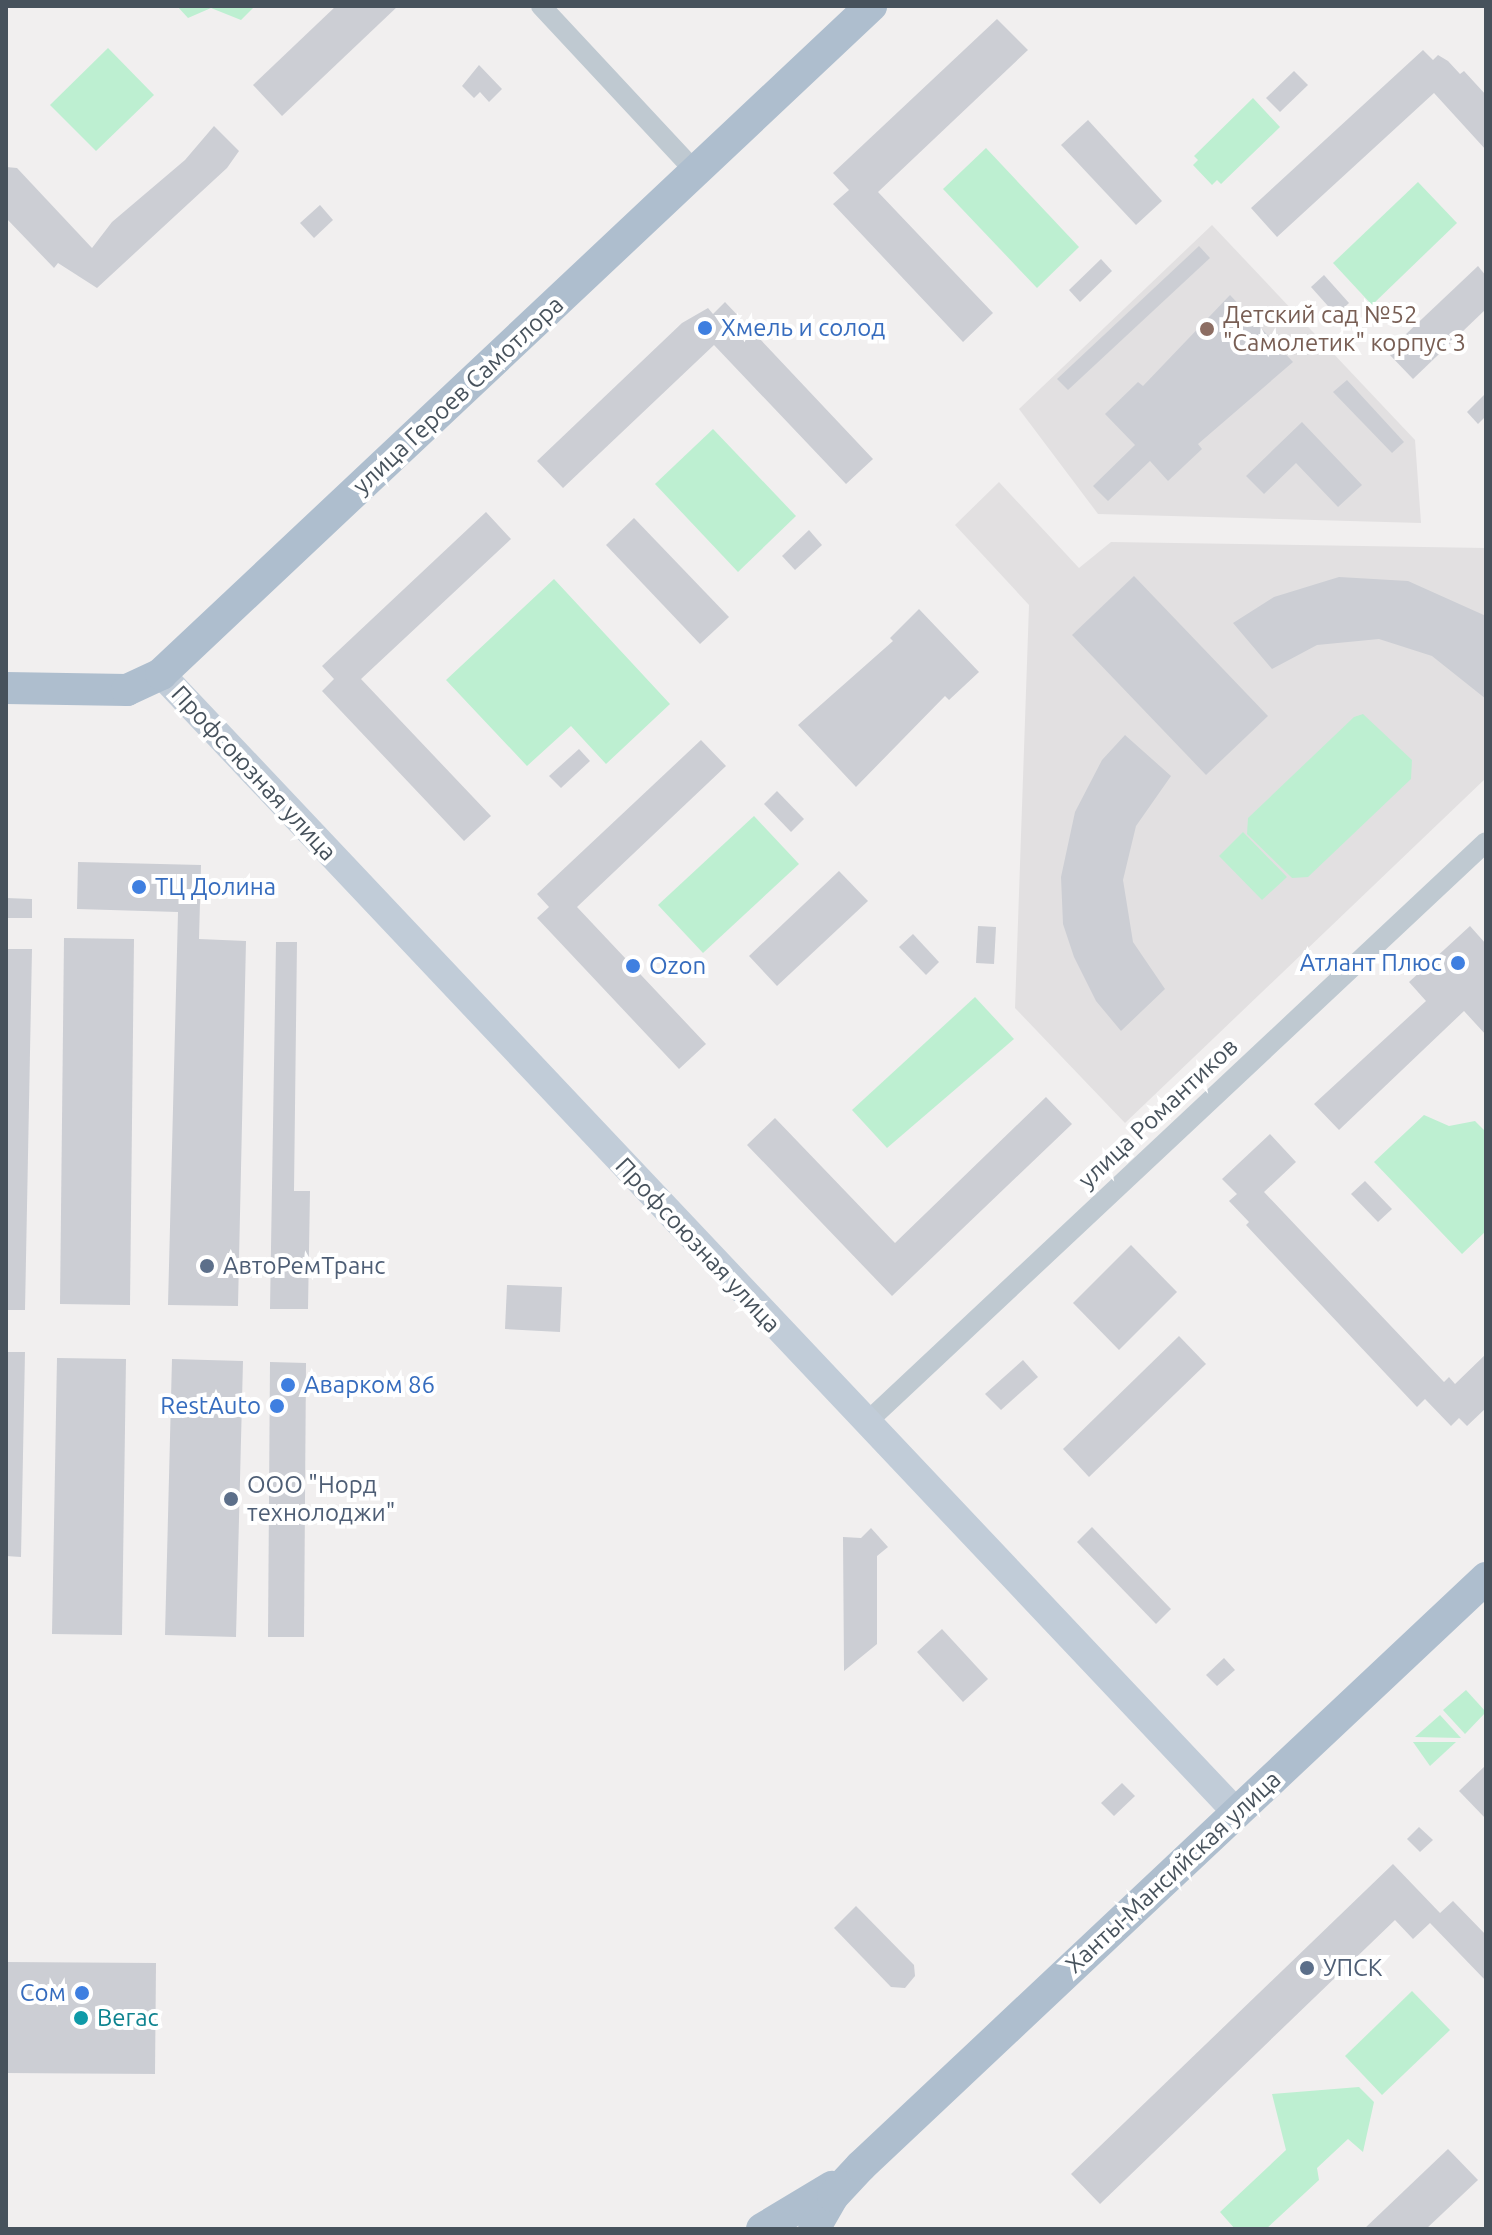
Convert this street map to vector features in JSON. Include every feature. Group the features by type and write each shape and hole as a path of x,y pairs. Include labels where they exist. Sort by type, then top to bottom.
{"main road":[{"name":"улица Героев Самотлора","path":"6,688 127,690 161,674 871,6"},
{"name":"Профсоюзная улица","path":"161,674 1237,1813"},
{"name":"Ханты-Мансийская улица","path":"814,2229 833,2196 861,2166 1486,1578"},
{"name":"Ханты-Мансийская улица","path":"762,2229 804,2208 861,2166"}],"street":[{"path":"541,6 696,172"},
{"name":"улица Романтиков","path":"867,1422 1486,842"}],"shaded area":[{"name":"Детский сад №52 \"Самолетик\" корпус 3","path":"1212,225 1415,440 1421,523 1098,514 1019,409"},
{"path":"999,482 1079,568 1111,542 1486,548 1486,778 1125,1123 1015,1008 1029,605 955,525"}],"green space":[{"path":"177,6 255,6 241,20 211,8 188,18"},
{"path":"108,48 154,95 96,151 50,105"},
{"path":"1253,98 1280,127 1221,184 1217,180 1212,185 1193,165 1198,160 1194,156"},
{"path":"986,148 1079,247 1037,288 943,189"},
{"path":"1418,182 1457,223 1372,305 1333,263"},
{"path":"713,429 796,516 738,572 655,484"},
{"path":"554,579 670,704 606,764 571,726 527,766 446,680"},
{"path":"1363,714 1412,760 1411,779 1308,877 1292,878 1247,834 1248,818 1354,717"},
{"path":"754,816 799,864 703,953 658,905"},
{"path":"1243,832 1287,877 1262,900 1219,856"},
{"path":"975,997 1014,1039 887,1148 852,1110"},
{"path":"1424,1115 1449,1126 1475,1121 1486,1132 1486,1231 1462,1254 1374,1162"},
{"path":"1466,1690 1486,1712 1465,1734 1443,1710"},
{"path":"1440,1715 1461,1738 1415,1737"},
{"path":"1413,1742 1456,1742 1430,1766"},
{"path":"1412,1991 1450,2030 1382,2095 1345,2056"},
{"path":"1359,2087 1374,2102 1363,2152 1348,2139 1317,2168 1319,2180 1266,2229 1235,2229 1220,2212 1286,2150 1272,2094"}],"building":[{"path":"336,6 398,6 282,116 253,85"},
{"path":"997,19 1028,50 878,192 993,313 963,342 833,204 849,190 833,173"},
{"path":"1423,50 1433,60 1438,55 1448,61 1460,74 1464,71 1486,95 1486,150 1434,93 1277,237 1251,208"},
{"path":"479,65 502,89 489,102 480,92 474,98 462,86"},
{"path":"1294,71 1308,85 1280,112 1266,98"},
{"path":"1088,120 1162,201 1136,225 1061,145"},
{"path":"214,126 239,151 227,168 97,288 58,263 54,268 6,218 6,167 17,168 92,248 112,222 185,160"},
{"path":"320,205 333,220 314,238 300,223"},
{"path":"1199,246 1210,258 1068,390 1057,379"},
{"path":"1101,259 1112,271 1080,302 1069,290"},
{"path":"1478,266 1486,276 1486,309 1413,379 1387,352"},
{"path":"1324,275 1349,303 1336,315 1311,287"},
{"path":"1230,295 1293,362 1198,444 1202,449 1168,481 1150,461 1108,501 1093,486 1135,445 1105,414 1138,382 1143,386"},
{"path":"725,302 873,459 846,484 714,345 563,488 537,461 682,323 708,308 713,314"},
{"path":"1347,380 1404,442 1392,453 1333,392"},
{"path":"1486,393 1486,416 1478,424 1467,412"},
{"path":"1302,422 1362,485 1338,507 1296,463 1264,494 1246,476"},
{"path":"486,512 511,539 361,679 491,816 464,841 322,691 334,679 322,666"},
{"path":"634,518 729,617 700,644 606,545"},
{"path":"809,530 822,545 795,570 782,556"},
{"path":"1134,576 1268,716 1206,775 1072,635"},
{"path":"1339,577 1408,581 1486,616 1486,699 1432,656 1379,639 1317,645 1272,669 1233,623 1274,597"},
{"path":"919,609 979,672 949,700 945,696 856,787 798,725 893,641 890,638"},
{"path":"1125,735 1171,776 1136,826 1123,880 1133,942 1165,989 1121,1031 1096,1001 1074,957 1063,924 1061,877 1075,812 1102,760"},
{"path":"701,740 726,766 577,907 706,1044 679,1069 537,918 549,907 537,894"},
{"path":"579,749 590,761 561,788 549,776"},
{"path":"777,791 804,819 791,832 764,804"},
{"path":"78,862 201,865 199,939 246,941 238,1306 168,1305 178,912 77,909"},
{"path":"839,871 868,901 777,986 749,956"},
{"path":"6,898 32,899 32,918 6,918"},
{"path":"978,926 996,927 994,964 976,963"},
{"path":"1470,926 1486,944 1486,1035 1464,1011 1339,1130 1314,1104 1426,1001 1409,982"},
{"path":"913,934 939,962 926,975 899,947"},
{"path":"64,938 134,939 130,1305 60,1304"},
{"path":"276,942 297,942 294,1191 310,1191 308,1309 270,1309"},
{"path":"6,949 32,949 25,1310 6,1310"},
{"path":"1046,1097 1072,1124 892,1296 747,1145 775,1118 895,1243"},
{"path":"1270,1134 1296,1162 1264,1192 1444,1382 1449,1377 1455,1384 1486,1354 1486,1408 1467,1426 1459,1418 1451,1426 1425,1399 1417,1407 1246,1225 1249,1222 1229,1201 1237,1194 1222,1179"},
{"path":"1365,1181 1392,1209 1378,1222 1351,1194"},
{"path":"1131,1245 1177,1292 1119,1350 1073,1303"},
{"path":"507,1285 562,1287 560,1332 505,1329"},
{"path":"1179,1336 1206,1364 1089,1477 1063,1449"},
{"path":"6,1352 25,1352 21,1557 6,1556"},
{"path":"57,1358 126,1359 122,1635 52,1634"},
{"path":"172,1359 243,1361 236,1637 165,1635"},
{"path":"1023,1360 1038,1377 1001,1410 985,1394"},
{"path":"270,1362 306,1363 304,1637 268,1637"},
{"path":"1092,1527 1171,1609 1156,1624 1077,1542"},
{"path":"871,1528 888,1547 877,1556 877,1644 844,1671 843,1537 861,1538"},
{"path":"942,1629 988,1679 963,1702 917,1652"},
{"path":"1224,1658 1235,1670 1217,1686 1206,1675"},
{"path":"1486,1765 1486,1819 1459,1791"},
{"path":"1122,1783 1135,1796 1114,1816 1101,1803"},
{"path":"1419,1827 1433,1840 1420,1852 1407,1839"},
{"path":"1393,1864 1440,1913 1453,1901 1486,1935 1486,1981 1430,1923 1413,1939 1395,1920 1100,2204 1071,2174"},
{"path":"856,1906 914,1965 915,1976 905,1988 891,1987 834,1928"},
{"name":"Вегас","path":"6,1962 156,1963 155,2074 6,2073"},
{"path":"1448,2149 1478,2180 1426,2229 1364,2229"}],"place":[{"name":"Хмель и солод","path":"705,328"},
{"name":"Детский сад №52 \"Самолетик\" корпус 3","path":"1207,329"},
{"name":"ТЦ Долина","path":"139,887"},
{"name":"Атлант Плюс","path":"1458,963"},
{"name":"Ozon","path":"633,966"},
{"name":"АвтоРемТранс","path":"207,1266"},
{"name":"Аварком 86","path":"288,1385"},
{"name":"RestAuto","path":"277,1406"},
{"name":"ООО \"Норд технолоджи\"","path":"231,1499"},
{"name":"УПСК","path":"1307,1968"},
{"name":"Сом","path":"82,1993"},
{"name":"Вегас","path":"81,2018"}]}
